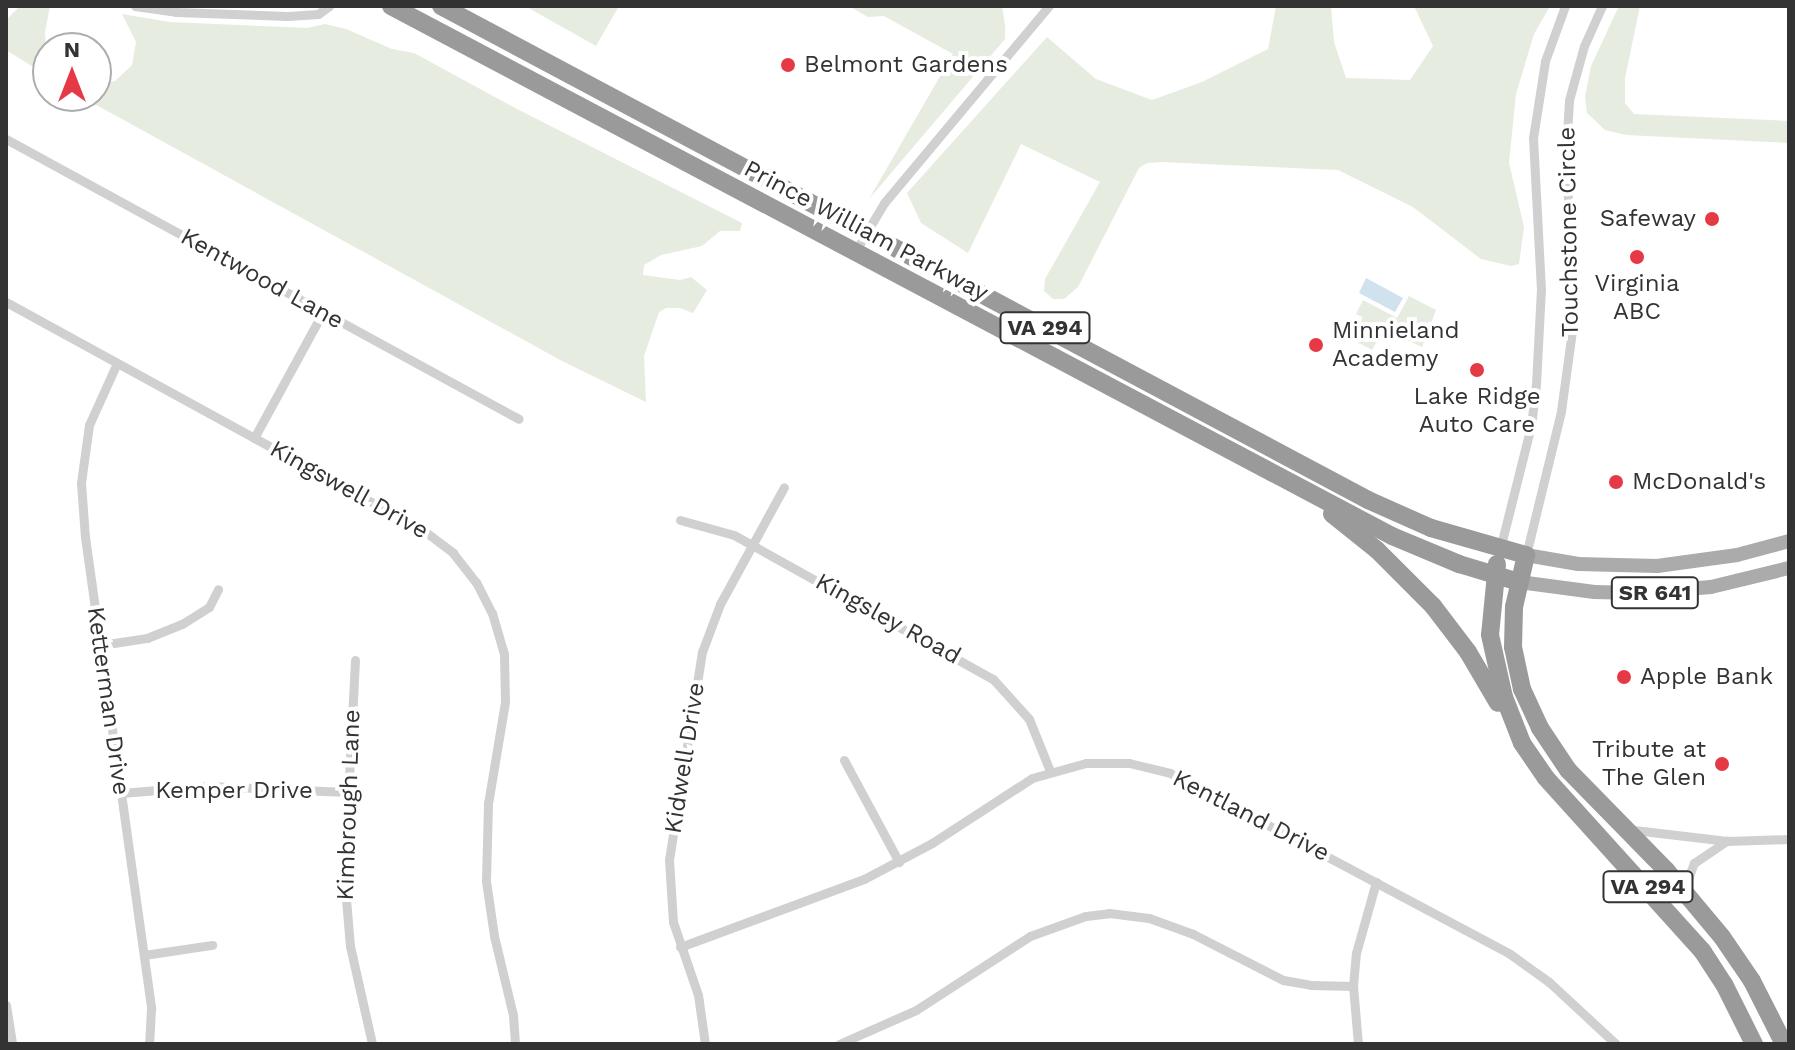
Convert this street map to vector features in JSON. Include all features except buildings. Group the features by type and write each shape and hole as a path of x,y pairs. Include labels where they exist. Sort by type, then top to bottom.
{"highway":[{"name":"Prince William Parkway","path":"391,6 1412,545 1519,582"},
{"name":"Prince William Parkway","path":"441,6 1368,500 1431,528 1526,555"},
{"name":"VA 294","path":"1277,476 1377,550 1423,595 1468,652 1546,778 1697,944 1724,984 1754,1044"},
{"path":"1500,549 1490,622 1492,647 1504,697 1522,743"},
{"name":"VA 294","path":"1526,555 1513,618 1513,647 1529,705 1568,770 1684,891 1735,954 1784,1044"}],"main road":[{"name":"SR 641","path":"1526,555 1578,564 1657,566 1737,555 1789,541"},
{"name":"SR 641","path":"1519,582 1594,592 1648,593 1722,585 1789,568"}],"street":[{"path":"135,6 176,12 288,16 318,14 329,6"},
{"path":"855,252 884,203 1049,6"},
{"name":"Touchstone Circle","path":"1500,549 1531,426 1541,290 1533,138 1545,61 1565,6"},
{"name":"Touchstone Circle","path":"1526,555 1561,411 1573,323 1573,247 1565,170 1569,100 1584,46 1602,6"},
{"name":"Kentwood Lane","path":"6,139 519,419"},
{"name":"Kingswell Drive","path":"6,302 437,539 464,565 492,613 502,645 505,678 502,726 488,804 486,881 494,936 513,1015 515,1044"},
{"path":"254,438 323,312"},
{"name":"Ketterman Drive","path":"117,363 89,425 82,473 85,537 151,1008 149,1044"},
{"name":"Kidwell Drive","path":"705,1044 698,995 680,947 671,908 669,860 700,662 720,604 784,487"},
{"name":"Kingsley Road","path":"680,520 726,531 754,545 993,679 1029,719 1050,771"},
{"path":"101,645 147,638 182,624 202,613 218,589"},
{"name":"Kimbrough Lane","path":"355,660 347,792 346,911 359,993 372,1044"},
{"path":"844,760 899,862"},
{"name":"Kentland Drive","path":"680,947 803,903 899,862 1013,788 1050,771 1107,762 1170,773 1520,960 1616,1044"},
{"name":"Kemper Drive","path":"121,793 207,786 347,792"},
{"path":"1623,826 1648,834 1727,841 1789,839"},
{"path":"1684,891 1694,863 1727,841"},
{"path":"1358,1044 1353,986 1360,927 1376,882"},
{"path":"839,1044 916,1010 1039,932 1086,916 1109,913 1149,918 1193,934 1283,980 1310,985 1353,986"},
{"path":"144,955 212,945"},
{"path":"6,1005 12,1044"}],"shaded area":[{"path":"20,6 50,6 45,32 32,32 32,66 6,50 6,20"},
{"path":"525,6 619,6 596,46"},
{"path":"849,6 1002,6 1005,25 1005,39 869,199 953,54 884,16 868,17"},
{"path":"1276,6 1331,6 1334,42 1346,78 1410,80 1433,46 1414,6 1550,6 1534,34 1516,94 1509,163 1524,227 1519,264 1511,266 1481,259 1413,207 1338,170 1147,163 1139,168 1078,287 1064,299 1053,299 1044,291 1045,279 1100,182 1021,144 968,253 921,223 907,193 1047,37 1096,79 1152,100 1202,82 1268,49"},
{"path":"1619,6 1640,6 1625,78 1625,103 1634,114 1789,121 1789,143 1626,135 1605,130 1587,113 1585,97 1591,66"},
{"path":"122,14 170,22 307,28 325,24 346,29 392,49 414,53 742,223 740,231 720,231 702,246 661,255 644,265 643,275 680,280 691,277 707,290 693,313 680,308 666,308 659,312 644,356 646,402 562,361 109,112 112,112 112,82 132,65 136,42"},
{"path":"1409,296 1436,310 1422,347 1390,332 1392,328 1386,325 1372,350 1348,337 1350,332 1356,334 1361,323 1362,317 1356,314 1363,300 1397,318"}],"water":[{"path":"1366,278 1403,298 1395,312 1359,293"}],"place":[{"name":"Belmont Gardens","path":"788,65"},
{"name":"Safeway","path":"1712,219"},
{"name":"Virginia ABC","path":"1637,257"},
{"name":"Minnieland Academy","path":"1316,345"},
{"name":"Lake Ridge Auto Care","path":"1477,370"},
{"name":"McDonald's","path":"1616,482"},
{"name":"Apple Bank","path":"1624,677"},
{"name":"Tribute at The Glen","path":"1722,764"}]}
